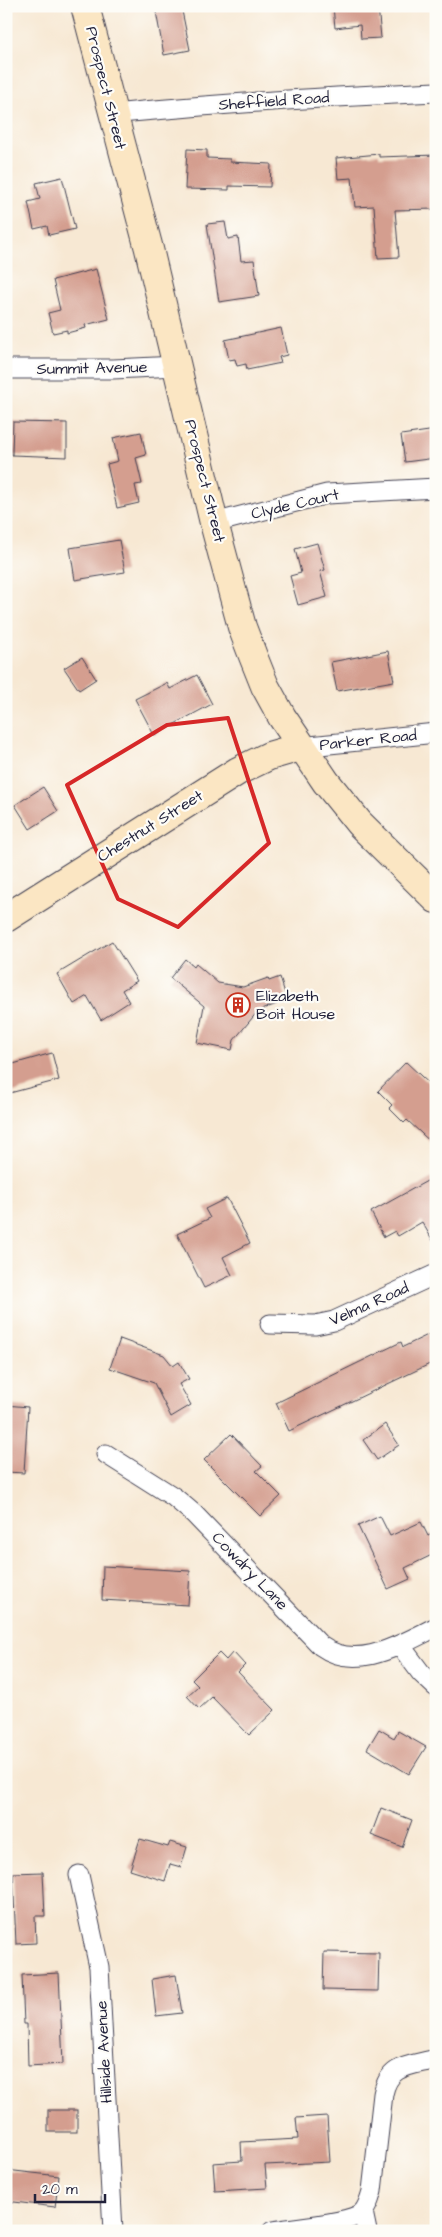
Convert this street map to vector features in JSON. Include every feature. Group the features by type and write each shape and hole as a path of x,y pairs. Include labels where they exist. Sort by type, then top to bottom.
{"main road":[{"name":"Prospect Street","path":"85,6 177,366 214,523 242,626 253,656 265,686 300,747 360,823 436,899"},
{"name":"Chestnut Street","path":"6,918 238,771 270,756 300,747"}],"street":[{"name":"Sheffield Road","path":"112,114 310,98 436,92"},
{"name":"Summit Avenue","path":"6,369 113,369 177,366"},
{"name":"Clyde Court","path":"214,523 327,494 436,488"},
{"name":"Parker Road","path":"300,747 436,733"},
{"name":"Velma Road","path":"270,1324 316,1325 334,1321 436,1274"},
{"name":"Cowdry Lane","path":"106,1454 174,1497 194,1514 252,1572 321,1646 330,1652 339,1656 374,1654 400,1645 436,1627"},
{"path":"400,1645 421,1673 436,1687"},
{"name":"Hillside Avenue","path":"79,1875 99,1967 113,2231"},
{"path":"367,2231 363,2212 372,2191 383,2094 387,2080 397,2069 436,2059"},
{"path":"272,2231 348,2219 363,2212"}],"highlighted area":[{"path":"228,718 269,843 178,927 118,899 67,785 167,725"}],"building":[{"path":"155,6 181,6 190,50 164,55"},
{"path":"333,6 378,6 381,38 361,39 360,25 335,28"},
{"path":"187,149 207,150 207,158 230,159 230,162 271,164 270,187 229,186 229,190 185,189"},
{"path":"379,154 379,157 436,155 436,209 395,210 399,257 378,258 374,206 355,207 352,178 338,179 336,158"},
{"path":"62,177 75,229 49,235 47,226 34,229 28,202 40,199 36,183"},
{"path":"225,222 228,239 238,237 241,261 254,260 259,296 219,302 207,224"},
{"path":"96,269 109,319 85,325 86,328 67,333 67,330 53,333 48,313 60,310 53,280"},
{"path":"281,328 287,355 279,357 281,363 247,370 246,364 237,366 235,359 229,360 225,340"},
{"path":"13,422 67,423 67,457 12,455"},
{"path":"436,430 436,458 405,462 401,435"},
{"path":"141,432 146,455 136,458 142,484 135,485 139,503 117,508 107,464 118,461 113,438"},
{"path":"119,540 125,572 75,580 70,548"},
{"path":"317,543 325,570 320,571 327,597 298,605 290,576 301,573 295,549"},
{"path":"388,651 394,681 337,691 331,662"},
{"path":"82,657 96,679 79,690 64,668"},
{"path":"197,675 212,704 154,735 135,699 167,683 170,689"},
{"path":"43,787 58,811 30,829 15,805"},
{"path":"112,941 137,981 122,990 129,1002 101,1020 87,996 74,1004 57,974"},
{"name":"Elizabeth Boit House","path":"185,959 194,967 196,964 218,983 243,987 268,978 269,981 280,977 286,997 276,1001 277,1004 258,1011 234,1040 232,1050 197,1043 204,1006 170,978"},
{"path":"52,1053 59,1080 6,1094 6,1066"},
{"path":"406,1062 436,1090 436,1147 407,1120 404,1123 389,1108 392,1105 378,1091"},
{"path":"436,1176 436,1246 422,1222 398,1236 395,1231 384,1237 371,1212"},
{"path":"227,1198 250,1243 223,1257 232,1275 204,1288 177,1234 210,1218 205,1209"},
{"path":"436,1331 436,1361 289,1431 276,1403 401,1342 403,1347"},
{"path":"120,1339 164,1355 173,1366 179,1362 189,1379 179,1384 191,1405 171,1417 154,1383 110,1368"},
{"path":"6,1405 28,1407 24,1473 6,1472"},
{"path":"385,1424 399,1445 377,1460 363,1440"},
{"path":"231,1434 262,1466 256,1471 281,1496 260,1516 204,1460"},
{"path":"380,1516 390,1536 421,1522 428,1536 436,1532 436,1553 405,1568 410,1579 388,1589 358,1526"},
{"path":"103,1566 190,1571 188,1605 102,1600"},
{"path":"233,1652 245,1665 238,1672 275,1710 249,1735 212,1697 199,1709 187,1696 198,1686 192,1680 219,1653 226,1660"},
{"path":"379,1729 394,1738 398,1731 426,1747 409,1774 367,1749"},
{"path":"381,1808 412,1820 402,1847 371,1835"},
{"path":"140,1839 168,1847 170,1842 187,1847 181,1867 170,1864 165,1881 130,1870"},
{"path":"43,1872 45,1916 35,1916 36,1943 16,1944 13,1873"},
{"path":"324,1952 379,1953 378,1991 323,1990"},
{"path":"59,1973 63,2064 28,2066 27,2024 24,2024 22,1975"},
{"path":"176,1975 182,2013 156,2016 152,1979"},
{"path":"48,2110 77,2110 77,2132 48,2132"},
{"path":"327,2116 330,2162 265,2165 267,2188 215,2191 213,2163 242,2161 241,2142 298,2139 296,2118"},
{"path":"6,2170 59,2176 55,2207 6,2201"}],"place":[{"name":"Elizabeth Boit House","path":"238,1005"}]}
